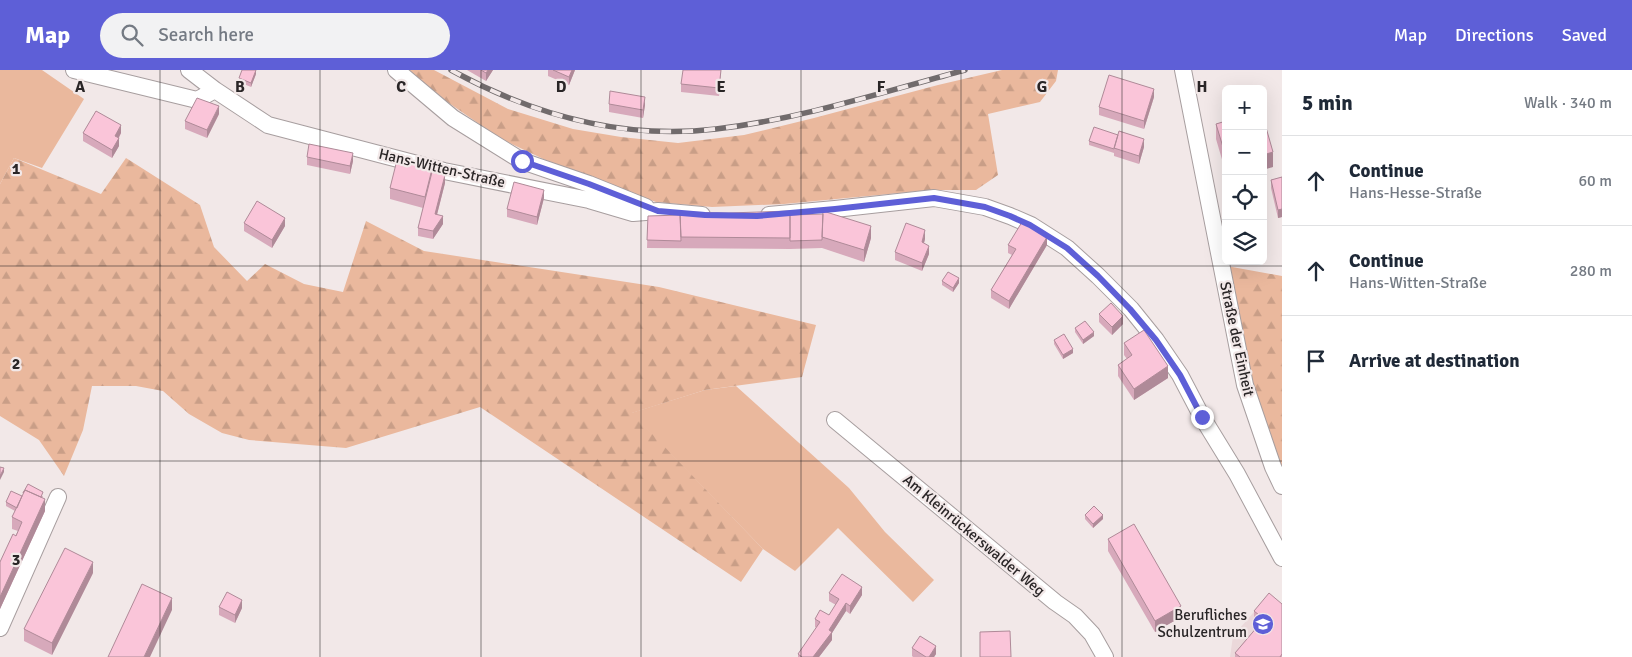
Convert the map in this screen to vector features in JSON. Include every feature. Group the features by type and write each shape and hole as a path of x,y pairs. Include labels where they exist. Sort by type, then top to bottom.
{"street":[{"path":"74,70 197,100 215,90"},
{"name":"Hans-Witten-Straße","path":"189,70 215,90 268,125 444,171 589,200 633,213 658,211 714,215"},
{"path":"396,70 453,118 522,161 589,184 658,211"},
{"name":"Straße der Einheit","path":"1183,70 1245,385 1273,468 1282,486"},
{"path":"757,216 934,198 985,207 1030,225 1067,248 1130,309 1156,340 1180,375 1202,417 1237,474 1282,558"},
{"name":"Am Kleinrückerswalder Weg","path":"835,420 1055,602 1075,616 1092,634 1105,657"},
{"path":"0,628 58,497"}],"shaded area":[{"name":"Berufliches Schulzentrum","path":"1266,598 1282,612 1282,657 1230,657 1233,636"}],"green space":[{"path":"0,70 42,70 84,99 42,168 14,158 0,184"},
{"path":"407,70 434,70 508,109 573,129 621,137 678,143 744,135 1002,70 1058,70 1056,81 1040,102 988,114 998,175 976,190 931,190 784,204 712,207 656,202 556,165 501,139 430,90"},
{"path":"14,158 101,194 126,158 200,205 214,247 247,281 265,264 304,284 343,292 366,221 424,251 659,287 816,325 802,377 705,390 632,413 763,549 741,582 480,407 346,448 249,440 222,433 189,414 163,391 136,386 92,386 83,430 64,476 39,440 0,416 0,184"},
{"path":"1221,265 1282,276 1282,486 1273,467"},
{"path":"736,386 849,488 885,532 934,580 913,602 838,528 795,571 763,549 631,413 705,390"}],"building":[{"path":"242,70 256,70 251,83 239,78"},
{"path":"553,70 572,70 569,77"},
{"path":"683,70 721,70 719,88 681,84"},
{"path":"1109,75 1154,89 1144,121 1099,107"},
{"path":"610,91 645,97 643,110 609,104"},
{"path":"197,98 219,106 207,130 185,121"},
{"path":"96,111 121,125 115,136 119,138 112,150 83,133"},
{"path":"1222,122 1222,144 1216,124"},
{"path":"1094,127 1118,135 1114,149 1089,141"},
{"path":"1119,131 1144,139 1139,156 1114,148"},
{"path":"1267,131 1273,152 1267,154"},
{"path":"309,144 353,153 350,166 307,157"},
{"path":"397,160 432,169 425,197 390,188"},
{"path":"432,172 445,175 435,214 443,216 433,231 418,228"},
{"path":"1282,177 1282,209 1278,210 1271,180"},
{"path":"514,182 544,190 537,217 507,209"},
{"path":"257,201 285,218 272,240 244,223"},
{"path":"790,211 790,238 681,237 680,212"},
{"path":"823,211 871,226 864,250 822,237"},
{"path":"823,214 822,240 790,241 790,215"},
{"path":"680,215 681,241 647,240 648,216"},
{"path":"1022,222 1047,237 1009,301 991,290 1016,249 1008,245"},
{"path":"906,223 925,230 922,242 929,246 922,263 895,252"},
{"path":"948,272 959,278 953,288 942,281"},
{"path":"1111,303 1123,316 1112,327 1099,314"},
{"path":"1085,321 1094,332 1083,340 1075,328"},
{"path":"1144,330 1168,366 1134,389 1118,365 1132,355 1124,343"},
{"path":"1064,334 1073,349 1063,355 1054,340"},
{"path":"0,467 4,468 0,476"},
{"path":"28,484 43,492 41,497 25,490 23,493"},
{"path":"25,490 45,499 0,597 0,562 13,534 16,536 22,522 12,517"},
{"path":"11,491 22,496 17,508 6,502"},
{"path":"1094,506 1103,515 1093,524 1085,515"},
{"path":"1134,524 1181,606 1155,621 1108,539"},
{"path":"65,548 93,562 52,643 24,629"},
{"path":"842,574 862,587 850,606 846,603 829,630 832,632 813,657 802,657 798,654 820,622 815,619 820,610 829,615 839,599 829,593"},
{"path":"142,584 172,598 144,657 108,657"},
{"path":"227,592 242,600 235,615 219,607"},
{"name":"Berufliches Schulzentrum","path":"1269,593 1282,604 1282,654 1280,657 1240,657 1235,653 1264,619 1254,611"},
{"path":"1010,631 1011,657 980,657 980,632"},
{"path":"920,636 936,646 929,657 912,648"}],"railway":[{"path":"451,70 514,100 546,111 612,127 646,131 716,129 779,119 842,104 965,70"}],"place":[{"name":"Berufliches Schulzentrum","path":"1263,624"}],"route":[{"path":"522,161 589,184 658,211 705,215 757,216 934,198 985,207 1010,216 1030,225 1067,248 1130,309 1156,340 1180,375 1202,417"}]}
